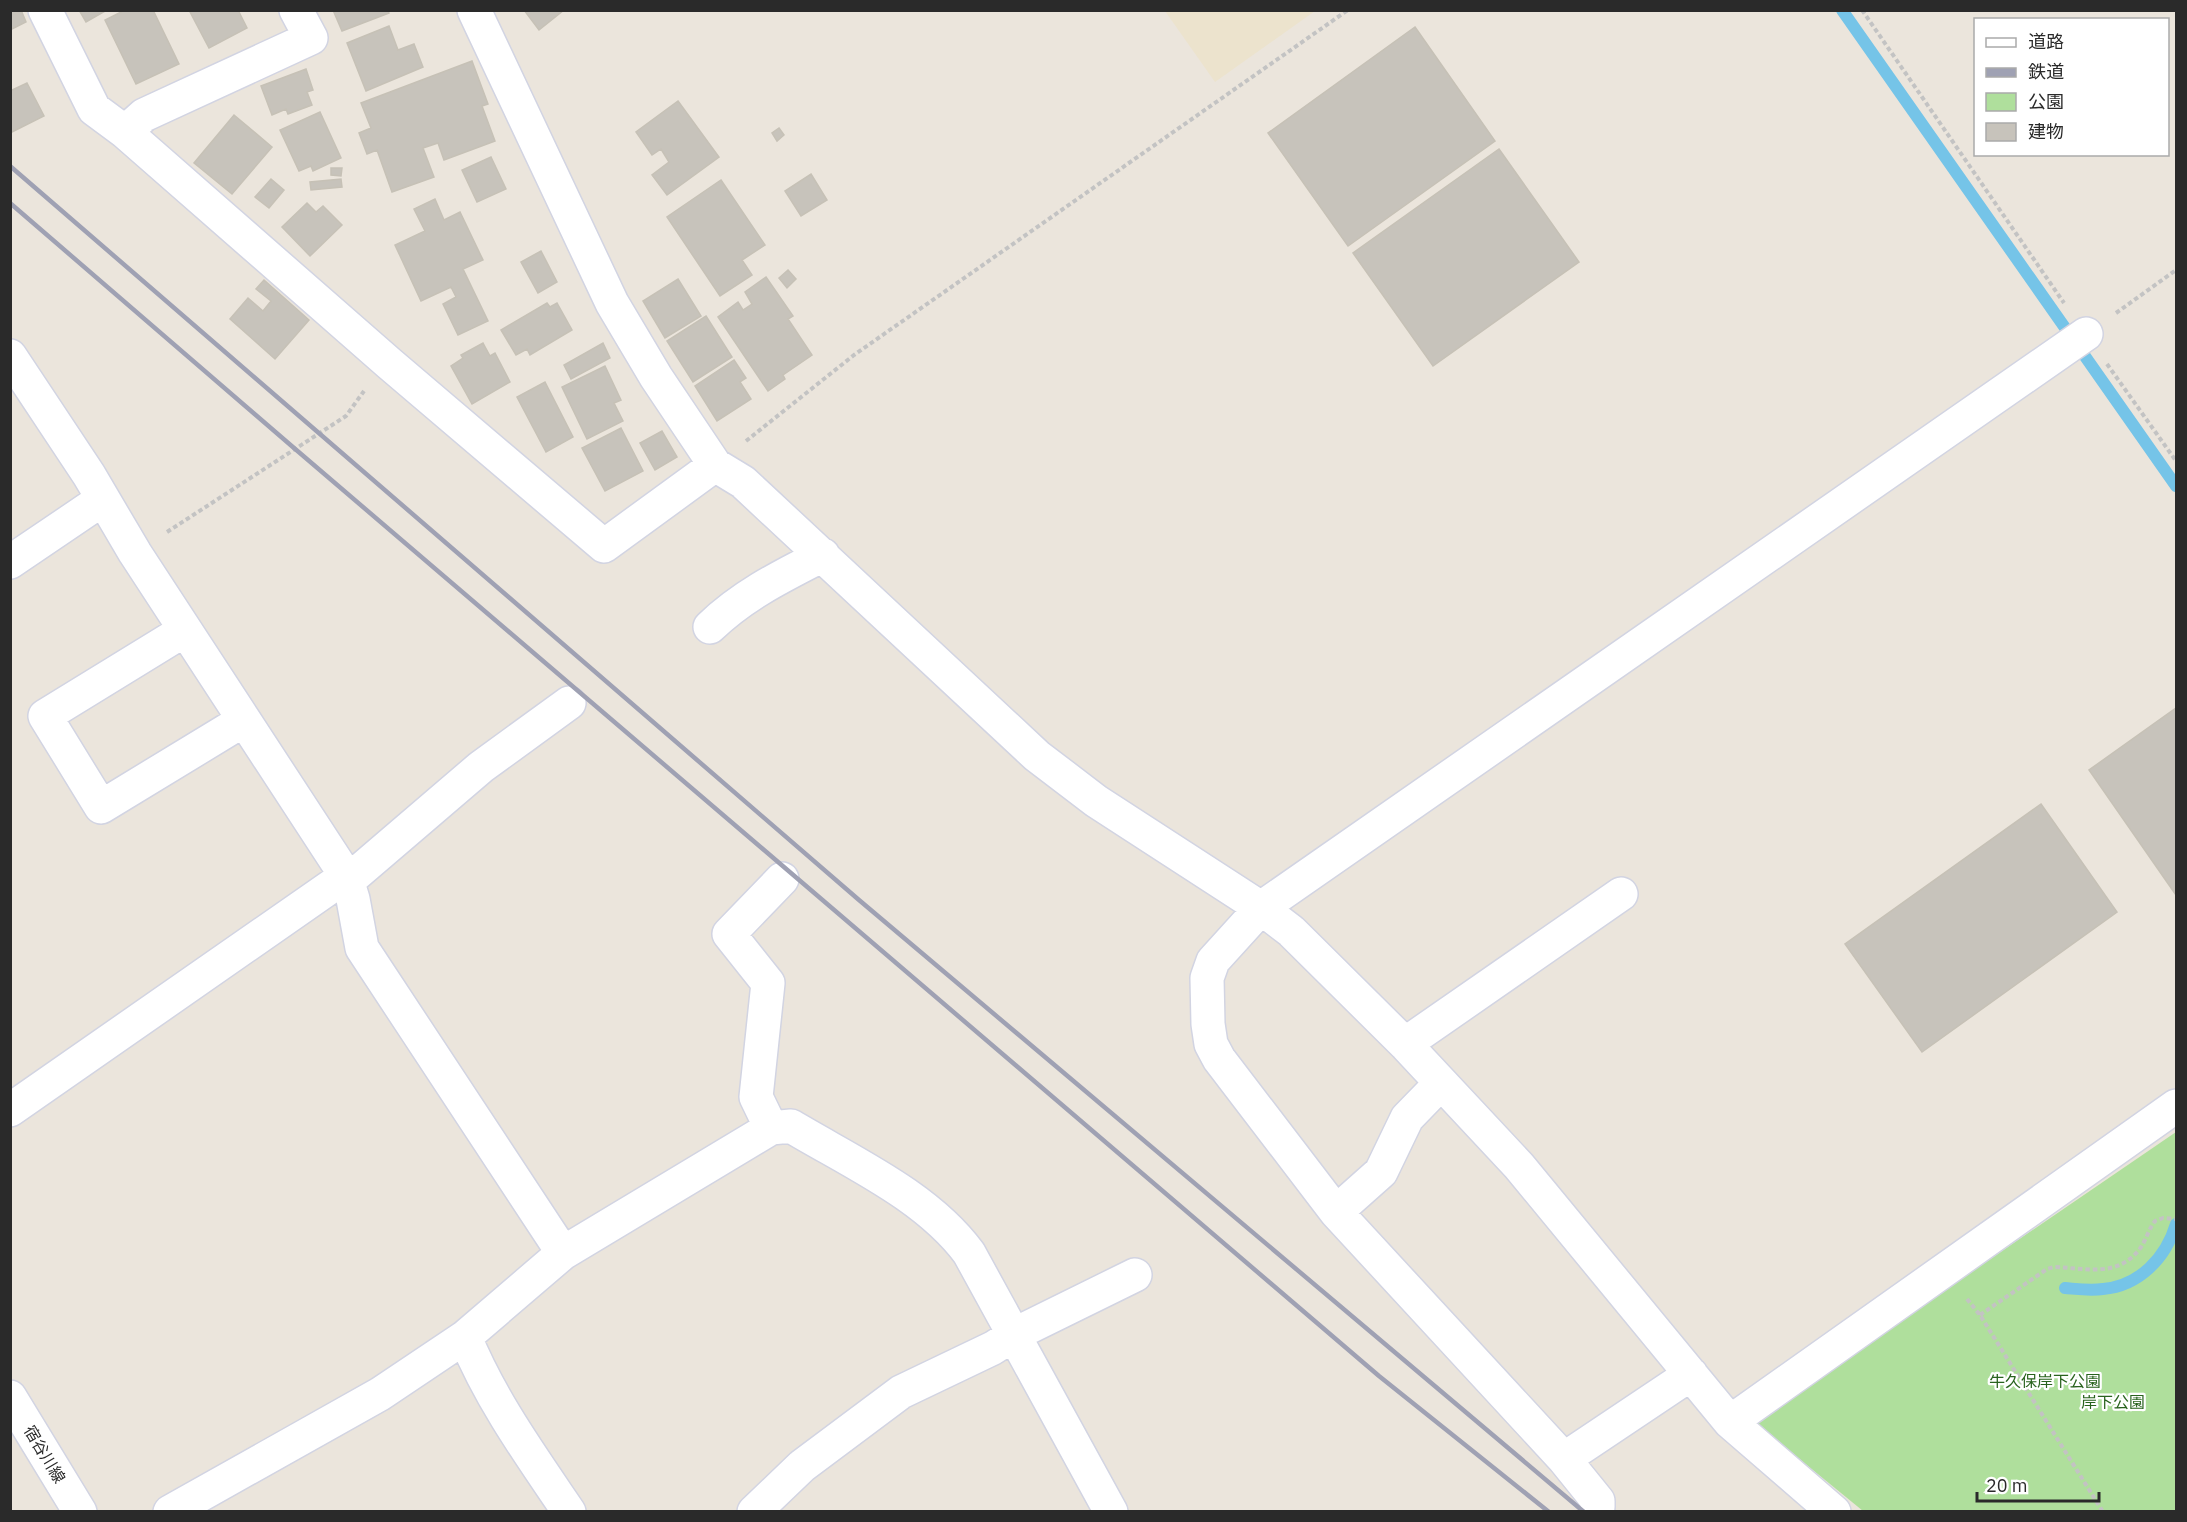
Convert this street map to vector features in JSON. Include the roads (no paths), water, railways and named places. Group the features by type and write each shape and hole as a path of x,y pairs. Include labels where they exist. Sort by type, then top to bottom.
{"street":[{"path":"45,10 94,109 125,132 390,364 604,546 715,465"},
{"path":"125,132 144,115 310,38 297,10"},
{"path":"474,10 612,303 656,377 715,465 743,482 1037,756 1096,801 1261,908 1291,931 1405,1044 1519,1166 1730,1422 1833,1512"},
{"path":"1596,1512 1599,1507 1598,1501 1564,1459 1336,1212 1219,1059 1211,1044 1208,1024 1208,978 1213,961 1261,908 2086,334"},
{"path":"10,356 103,499 135,553 346,876 353,899 362,948 563,1253"},
{"path":"10,562 103,499"},
{"path":"710,627 729,609 753,592 823,555"},
{"path":"185,630 45,716 101,807 244,720"},
{"path":"10,1110 346,876 356,874 482,766 569,703"},
{"path":"771,1128 756,1097 768,983 729,934 782,879"},
{"path":"1405,1044 1621,894"},
{"path":"1336,1212 1381,1172 1407,1118 1441,1083"},
{"path":"1730,1422 2176,1106"},
{"path":"170,1512 380,1394 465,1336 563,1253 771,1128 791,1126 915,1200 957,1238 1111,1512"},
{"path":"754,1512 802,1466 901,1392 1135,1275"},
{"path":"465,1336 478,1370 569,1512"},
{"path":"1564,1459 1691,1374"},
{"name":"宿谷川線","path":"10,1397 77,1511"}],"waterway":[{"path":"1842,10 2176,486"},
{"path":"2065,1288 2088,1290 2116,1287 2139,1276 2158,1259 2176,1224"}],"railway":[{"path":"10,166 859,900 1584,1512"},
{"path":"10,203 1379,1376 1549,1512"}],"park label":[{"name":"牛久保岸下公園","path":"2045,1381"},
{"name":"岸下公園","path":"2113,1402"}]}
